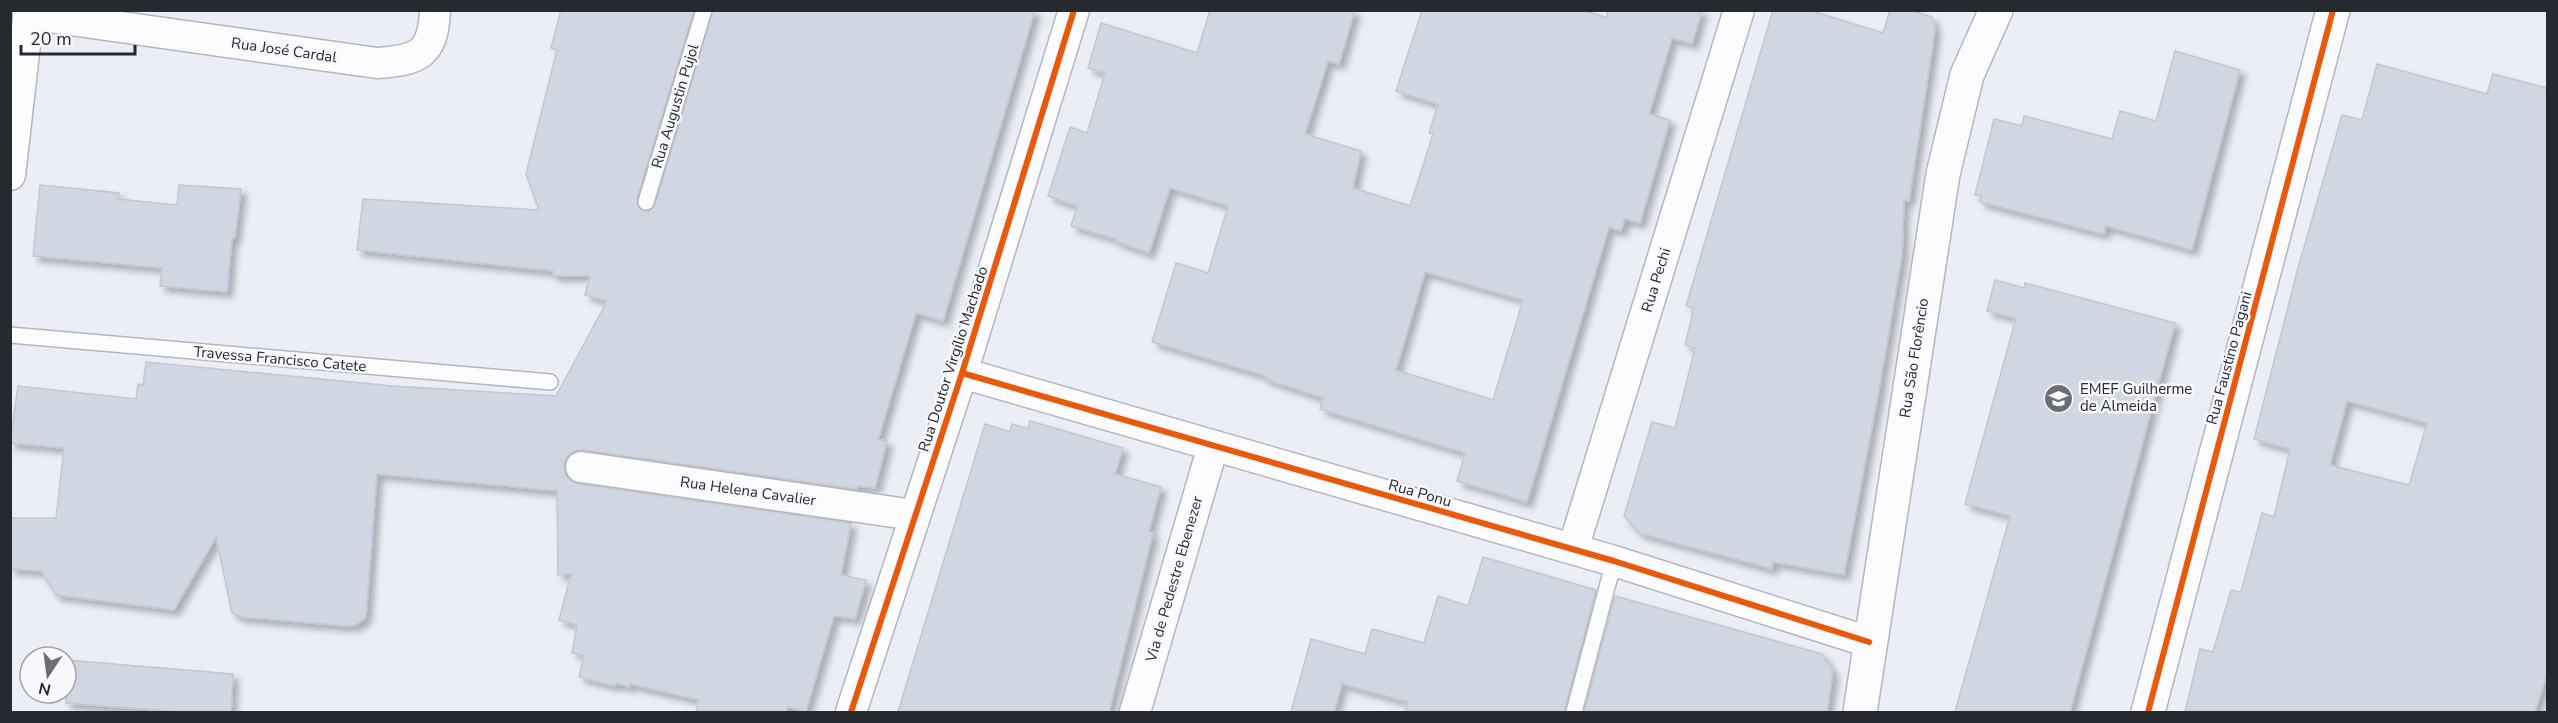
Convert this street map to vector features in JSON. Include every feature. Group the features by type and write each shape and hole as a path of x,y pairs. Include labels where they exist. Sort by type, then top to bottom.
{"street":[{"name":"Rua José Cardal","path":"28,12 376,63 397,62 419,54 430,44 434,30 435,10"},
{"name":"Rua Doutor Virgílio Machado","path":"851,712 962,373 1074,10"},
{"name":"Rua Pechi","path":"1573,549 1739,10"},
{"name":"Rua São Florêncio","path":"1860,712 1943,174 1967,75 1996,10"},
{"name":"Rua Faustino Pagani","path":"2148,712 2333,10"},
{"path":"11,173 28,12"},
{"name":"Rua Ponu","path":"962,373 1614,561 1869,642"},
{"name":"Via de Pedestre Ebenezer","path":"1134,712 1213,446"},
{"name":"Rua Helena Cavalier","path":"581,467 914,515"}],"lane":[{"name":"Rua Augustin Pujol","path":"646,202 704,10"},
{"name":"Travessa Francisco Catete","path":"10,335 550,382"},
{"path":"1574,712 1614,561"}],"building":[{"path":"561,10 694,10 637,199 639,208 648,212 655,205 713,10 1035,10 943,321 916,313 878,440 887,441 875,488 858,486 857,489 583,450 574,451 567,457 564,464 565,474 571,481 579,484 851,523 841,575 866,580 855,619 834,616 806,711 787,707 786,712 696,712 699,700 630,684 630,687 616,683 615,686 579,677 584,656 572,653 577,625 559,620 571,574 558,575 557,491 377,474 366,617 356,625 241,617 232,613 216,537 174,610 56,595 41,571 10,569 10,518 56,518 64,448 10,443 18,386 136,399 138,384 143,385 146,362 393,386 556,396 607,301 585,295 590,276 553,276 553,271 357,250 363,199 539,210 526,174 557,50 551,48"},
{"path":"1210,10 1355,10 1339,64 1328,61 1305,134 1361,151 1353,188 1410,206 1433,134 1429,133 1438,104 1396,91 1422,10 1583,10 1607,18 1608,10 1702,10 1692,44 1672,38 1649,114 1670,120 1640,223 1625,219 1621,231 1609,227 1527,502 1457,481 1465,453 1320,409 1323,398 1265,379 1266,376 1152,342 1176,263 1208,273 1228,206 1170,188 1149,253 1115,241 1116,239 1071,226 1077,206 1048,196 1070,127 1087,133 1105,73 1088,68 1101,23 1197,53","holes":["1425,272 1523,300 1493,400 1396,370"]},
{"path":"1773,10 1809,10 1883,33 1890,10 1911,10 1932,17 1935,30 1909,201 1904,200 1902,255 1844,575 1773,562 1772,569 1639,533 1624,516 1652,422 1675,428 1695,348 1685,345 1694,308 1686,306"},
{"path":"2175,51 2240,70 2192,250 2106,226 2104,234 1980,202 1981,196 1975,195 1994,119 2022,126 2024,116 2112,139 2120,111 2156,121"},
{"path":"2377,64 2487,94 2493,74 2547,88 2547,674 2535,712 2185,712 2200,649 2213,652 2231,590 2241,592 2262,513 2274,517 2290,449 2254,439 2298,268 2342,115 2362,120","holes":["2347,401 2427,423 2409,485 2330,465"]},
{"path":"40,185 119,193 118,199 177,205 179,185 241,189 235,238 232,238 227,292 160,286 162,268 33,256"},
{"path":"1995,280 2024,288 2025,283 2175,323 2070,712 1955,712 2010,516 1965,504 2016,318 1987,311"},
{"path":"1030,421 1123,448 1115,474 1161,487 1149,531 1153,533 1109,712 898,712 985,424 1010,432 1012,424 1028,429"},
{"path":"1483,557 1596,590 1564,712 1405,712 1408,702 1342,684 1334,712 1291,712 1311,639 1365,654 1372,629 1424,643 1438,596 1468,606"},
{"path":"1615,596 1822,654 1833,672 1827,712 1584,712"},
{"path":"78,661 233,674 231,712 184,712 78,704"}],"cycle path":[{"path":"851,712 962,373 1074,10"},
{"path":"2148,712 2333,10"},
{"path":"962,373 1614,561 1869,642"}],"place":[{"name":"EMEF Guilherme de Almeida","path":"2059,398"}]}
